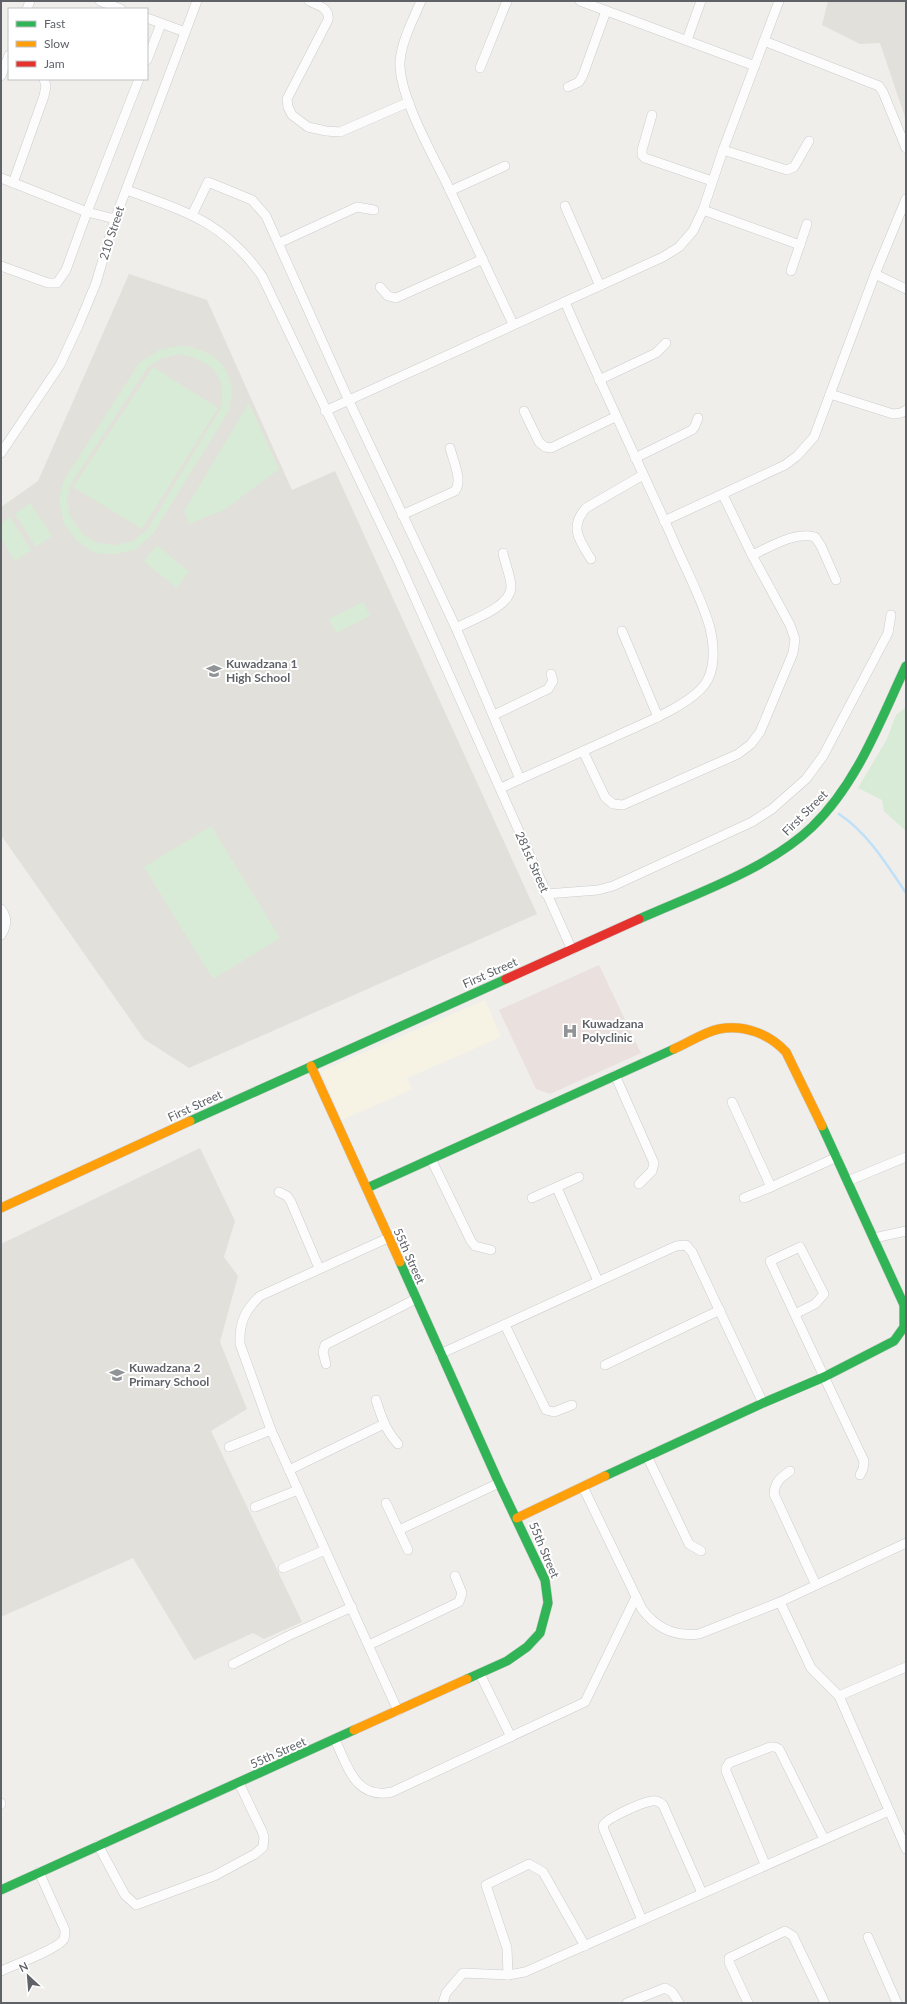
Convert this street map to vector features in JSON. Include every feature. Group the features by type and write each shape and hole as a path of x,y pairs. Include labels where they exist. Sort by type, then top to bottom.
{"street":[{"path":"100,1 119,8"},
{"name":"210 Street","path":"1,453 60,365 96,283 115,219 197,1"},
{"path":"310,1 326,9 329,14 328,20 287,99 288,107 292,115 308,127 340,132 409,102"},
{"path":"420,1 403,44 400,62 402,80 409,102 513,324"},
{"path":"480,68 507,1"},
{"path":"580,1 755,66"},
{"path":"687,40 701,1"},
{"path":"325,411 513,324 664,257 678,247 693,231 703,210 723,150 779,1"},
{"path":"568,87 579,82 583,75 606,11"},
{"path":"148,18 185,32"},
{"path":"148,57 161,24"},
{"path":"764,41 879,86 883,92 906,148"},
{"path":"1,76 8,58"},
{"path":"13,183 44,96 46,86 44,80"},
{"path":"1,266 48,283 57,283 66,270 139,80"},
{"path":"652,115 642,150 642,155 645,158 712,181"},
{"path":"723,150 787,170 794,168 809,141"},
{"path":"450,191 505,166"},
{"path":"1,178 87,212 115,219"},
{"path":"192,215 208,182 252,200 266,216 349,401 456,628 520,779"},
{"name":"281st Street","path":"127,190 192,215 223,233 242,250 262,276 325,411 398,560 495,774 546,894 572,950"},
{"path":"664,521 785,465 797,456 814,437 875,274 903,214 906,199"},
{"path":"565,206 600,286"},
{"path":"279,243 357,207 374,210"},
{"path":"703,210 800,245"},
{"path":"791,271 807,224"},
{"path":"380,287 388,296 396,298 483,259"},
{"path":"875,274 906,289"},
{"path":"501,788 658,716 695,694 705,684 711,672 713,659 713,643 707,620 664,521 615,417 565,302"},
{"path":"599,380 656,353 666,343"},
{"path":"830,394 893,414 901,413 906,410"},
{"path":"524,411 539,442 544,447 551,448 615,417"},
{"path":"635,458 692,430 698,418"},
{"path":"402,515 455,491 458,487 459,481 450,448"},
{"path":"591,559 578,538 576,526 579,516 586,508 643,475"},
{"path":"583,751 605,797 612,804 623,805 738,754 751,744 760,732 793,653 795,639 790,625 752,555 723,495"},
{"path":"752,555 798,535 811,535 815,537 821,546 836,580"},
{"path":"456,628 503,604 509,597 511,587 503,553"},
{"path":"546,894 598,890 613,886 752,822 772,809 806,779 823,756 888,634 891,616"},
{"path":"622,631 658,716"},
{"name":"First Street","path":"1,1208 311,1066 572,950 753,867 775,855 803,836 840,794 867,750 906,666"},
{"path":"494,715 548,689 553,681 551,674"},
{"path":"1,909 6,916 6,928 1,935"},
{"path":"367,1188 718,1029 730,1027 760,1033 778,1043 786,1052 874,1238 904,1305 904,1327 894,1341 824,1377 647,1456 517,1518"},
{"name":"55th Street","path":"1,1890 98,1845 239,1784 480,1674 507,1661 527,1647 540,1633 547,1614 547,1593 545,1580 440,1354 367,1188 311,1066"},
{"path":"615,1075 654,1163 652,1171 638,1184"},
{"path":"732,1102 771,1187"},
{"path":"744,1198 837,1157"},
{"path":"848,1181 906,1157"},
{"path":"431,1159 471,1240 475,1246 491,1250"},
{"path":"532,1198 579,1177"},
{"path":"557,1188 598,1281"},
{"path":"279,1192 287,1196 291,1202 319,1268"},
{"path":"874,1238 906,1231"},
{"path":"388,1238 260,1296 246,1311 240,1326 240,1344 271,1430 398,1711"},
{"path":"440,1354 676,1246 686,1245 692,1252 763,1403"},
{"path":"794,1314 815,1304 824,1294 800,1247 770,1261 794,1314 864,1461 863,1469 860,1475"},
{"path":"326,1364 323,1352 325,1346 416,1300"},
{"path":"605,1365 720,1310"},
{"path":"505,1325 546,1410 554,1412 572,1406"},
{"path":"376,1400 384,1424 390,1436 398,1444"},
{"path":"289,1470 384,1424"},
{"path":"229,1446 271,1430"},
{"path":"647,1456 689,1544 701,1551"},
{"path":"790,1471 779,1479 775,1486 774,1494 816,1585"},
{"path":"399,1530 499,1483"},
{"path":"584,1487 636,1597 649,1619 659,1627 670,1632 689,1635 699,1634 780,1602 906,1543"},
{"path":"255,1507 298,1490"},
{"path":"386,1503 408,1550"},
{"path":"283,1568 325,1550"},
{"path":"369,1645 459,1602 462,1593 455,1576"},
{"path":"335,1740 356,1781 371,1793 381,1794 392,1792 585,1702 636,1597"},
{"path":"780,1602 811,1668 839,1696 906,1850"},
{"path":"233,1664 288,1636 352,1607"},
{"path":"839,1696 906,1667"},
{"path":"480,1674 511,1737"},
{"path":"765,1864 726,1771 729,1764 770,1747 780,1749 824,1839"},
{"path":"98,1845 125,1895 136,1905 214,1876 256,1854 263,1847 264,1842 262,1831 239,1784"},
{"path":"642,1920 604,1830 603,1826 608,1819 651,1801 660,1802 663,1805 702,1893"},
{"path":"443,2003 446,1993 463,1973 508,1974 525,1972 765,1864 889,1811"},
{"path":"508,1974 507,1948 486,1885 529,1864 543,1872 585,1946"},
{"path":"1,1971 56,1946 63,1939 65,1934 65,1930 39,1872"},
{"path":"748,2003 729,1962 729,1958 785,1931 793,1936 825,2003"},
{"path":"868,1937 897,2003"},
{"path":"626,2003 665,1988 672,1992 679,2003"}],"shaded area":[{"path":"828,1 906,1 906,120 880,43 860,44 822,25"},
{"name":"Kuwadzana 1 High School","path":"129,274 207,300 292,490 335,471 537,914 189,1068 144,1039 1,835 1,507 38,481"},
{"name":"Kuwadzana Polyclinic","path":"599,965 641,1053 550,1094 536,1089 499,1010"},
{"path":"485,1000 501,1037 407,1078 412,1089 342,1120 321,1071"},
{"name":"Kuwadzana 2 Primary School","path":"200,1148 235,1221 224,1257 238,1276 220,1342 247,1409 211,1431 302,1622 264,1639 253,1633 194,1660 133,1558 1,1617 1,1244"}],"green space":[{"path":"178,346 198,349 214,357 221,363 227,371 232,391 228,412 153,534 135,550 115,554 94,553 78,542 64,524 59,500 63,482 139,363 159,350","holes":["178,354 186,355 207,364 218,375 221,382 222,392 220,409 147,530 131,542 114,545 97,543 84,535 71,518 67,502 70,485 148,367 162,358"]},
{"path":"153,367 218,408 142,529 73,487"},
{"path":"249,403 279,469 224,510 189,524 184,511"},
{"path":"30,503 52,536 36,547 15,514"},
{"path":"10,517 31,550 15,561 1,538 1,523"},
{"path":"157,545 189,572 176,588 144,561"},
{"path":"363,602 370,616 336,633 329,619"},
{"path":"906,707 906,831 884,811 882,800 858,788 887,739 896,715"},
{"path":"211,826 280,938 213,979 144,867"}],"waterway":[{"path":"839,814 859,830 868,840 906,893"}],"traffic: fast":[{"path":"639,919 707,890 753,868 774,856 812,827 828,810 855,772 877,730 906,666"},
{"path":"190,1121 506,979"},
{"path":"367,1188 674,1049"},
{"path":"605,1476 763,1403 824,1377 894,1341 904,1327 904,1305 822,1126"},
{"path":"400,1262 499,1483 545,1580 548,1603 540,1633 527,1647 507,1661 467,1679"},
{"path":"1,1890 354,1730"}],"traffic: slow":[{"path":"674,1049 713,1030 719,1029 747,1029 764,1035 786,1052 822,1126"},
{"path":"311,1066 400,1262"},
{"path":"1,1208 190,1121"},
{"path":"517,1518 605,1476"},
{"path":"354,1730 467,1679"}],"traffic: jam":[{"path":"506,979 639,919"}],"place":[{"name":"Kuwadzana 1 High School","path":"214,671"},
{"name":"Kuwadzana Polyclinic","path":"570,1031"},
{"name":"Kuwadzana 2 Primary School","path":"117,1375"}]}
